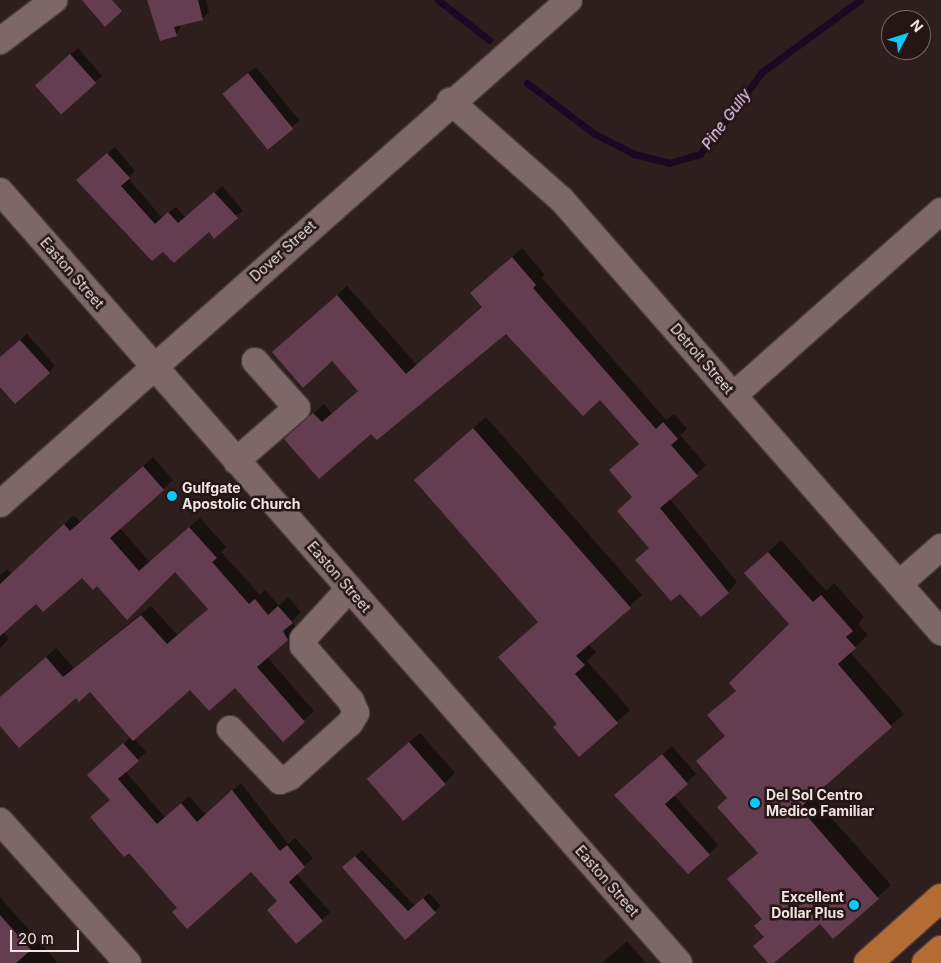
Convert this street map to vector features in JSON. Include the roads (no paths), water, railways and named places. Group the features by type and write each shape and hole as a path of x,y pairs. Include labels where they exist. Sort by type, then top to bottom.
{"main road":[{"path":"868,963 941,898"},
{"path":"926,963 941,950"}],"street":[{"path":"0,41 54,0"},
{"name":"Dover Street","path":"0,504 450,101 569,0"},
{"name":"Detroit Street","path":"450,101 562,200 941,632"},
{"name":"Easton Street","path":"0,191 679,963"},
{"path":"734,395 941,211"},
{"path":"236,461 296,408 255,362"},
{"path":"899,584 941,547"},
{"path":"230,729 280,781 290,777 350,723 356,713 351,701 304,646 302,639 349,589"},
{"path":"0,821 128,963"}],"waterway":[{"name":"Pine Gully","path":"438,0 489,40"},
{"name":"Pine Gully","path":"527,83 593,133 634,154 669,163 700,154 762,72 860,0"}],"place":[{"name":"Gulfgate Apostolic Church","path":"172,496"},
{"name":"Del Sol Centro Medico Familiar","path":"755,803"},
{"name":"Excellent Dollar Plus","path":"854,905"}]}
